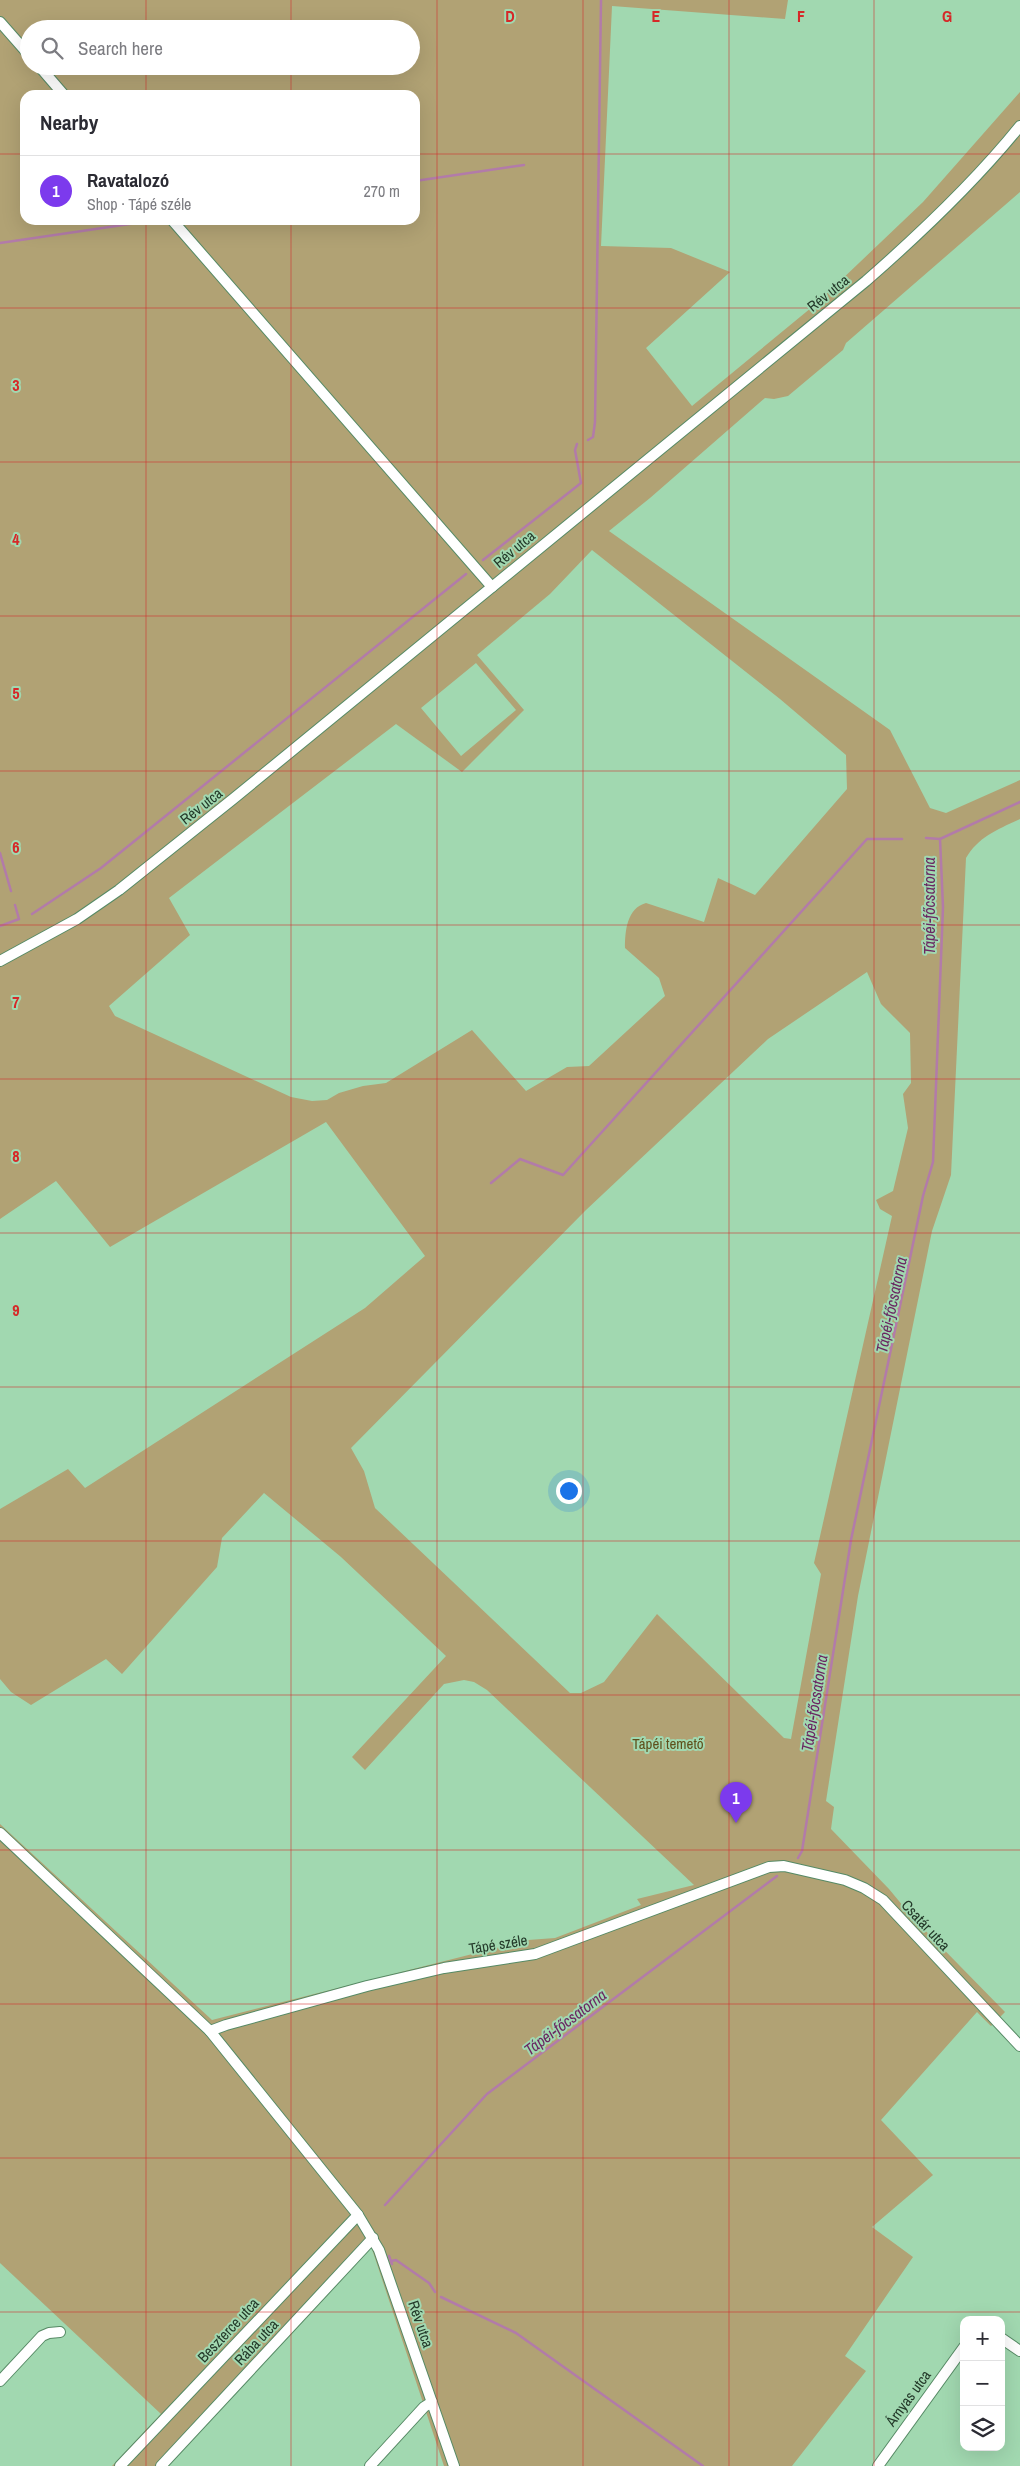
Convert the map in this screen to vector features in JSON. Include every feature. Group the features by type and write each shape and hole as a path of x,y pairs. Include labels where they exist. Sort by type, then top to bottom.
{"street":[{"path":"0,22 20,45"},
{"path":"47,75 60,90"},
{"name":"Rév utca","path":"0,961 77,919 119,890 492,587 916,238 985,168 1020,126"},
{"path":"176,225 492,587"},
{"name":"Rév utca","path":"0,1833 210,2031 358,2215 379,2250 454,2466"},
{"name":"Tápé széle","path":"210,2031 367,1986 444,1968 535,1954 763,1869 784,1866"},
{"name":"Csatár utca","path":"784,1866 845,1880 864,1888 883,1900 1020,2046"},
{"name":"Beszterce utca","path":"120,2466 358,2215"},
{"name":"Rába utca","path":"161,2466 373,2238"},
{"path":"0,2381 42,2336 60,2332"},
{"path":"1005,2341 1020,2351"},
{"name":"Árnyas utca","path":"878,2466 960,2353"},
{"path":"370,2466 424,2407 432,2402"}],"green space":[{"name":"Tápéi temető","path":"0,0 788,0 785,19 612,6 601,246 671,248 730,272 646,348 692,406 817,303 923,202 1020,92 1020,192 846,343 843,350 788,396 774,399 765,398 609,531 890,730 930,808 946,813 1020,780 1020,819 996,830 976,844 966,858 951,1175 932,1231 858,1596 826,1801 834,1807 831,1829 889,1889 913,1918 1005,2012 991,2026 977,2012 881,2120 933,2175 872,2227 913,2257 845,2356 866,2371 792,2466 444,2466 371,2246 167,2466 112,2466 161,2414 0,2263 0,1824 212,2020 528,1940 555,1938 641,1905 637,1899 694,1885 487,1690 474,1682 464,1680 444,1684 365,1770 352,1757 446,1656 341,1557 264,1493 222,1538 217,1567 122,1674 106,1659 31,1705 11,1692 0,1679 0,1509 68,1469 85,1488 365,1308 425,1256 326,1122 110,1247 56,1181 0,1219","holes":["592,550 780,699 846,755 847,789 755,895 718,878 704,922 646,903 631,915 628,921 625,948 659,978 665,996 589,1066 567,1067 526,1091 472,1030 386,1083 363,1086 339,1093 327,1100 312,1101 291,1097 115,1016 109,1006 190,935 169,898 396,724 462,772 524,710 477,655 550,594","476,663 516,710 461,756 421,708","867,972 881,1004 910,1033 911,1083 903,1094 908,1128 893,1191 876,1200 880,1209 892,1216 814,1563 821,1574 791,1739 784,1738 657,1614 604,1682 581,1693 570,1693 375,1508 364,1471 351,1448 586,1210 768,1039"]}],"waterway":[{"path":"588,440 593,437 595,422 601,0"},
{"path":"420,180 524,165"},
{"path":"0,243 123,225"},
{"path":"483,560 581,483 575,450 577,444"},
{"path":"32,914 101,868 466,574"},
{"name":"Tápéi-főcsatorna","path":"926,838 940,839 1020,802"},
{"path":"491,1183 520,1159 563,1175 867,839 902,839"},
{"name":"Tápéi-főcsatorna","path":"798,1858 802,1851 851,1540 923,1196 933,1162 943,907 940,839"},
{"path":"0,853 11,891"},
{"path":"0,926 19,919 15,905"},
{"name":"Tápéi-főcsatorna","path":"385,2205 487,2094 777,1876"},
{"path":"389,2256 392,2264"},
{"path":"391,2261 396,2260 429,2283 435,2292"},
{"path":"441,2297 516,2333 703,2466"}],"place":[{"name":"Ravatalozó","path":"736,1823"}]}
